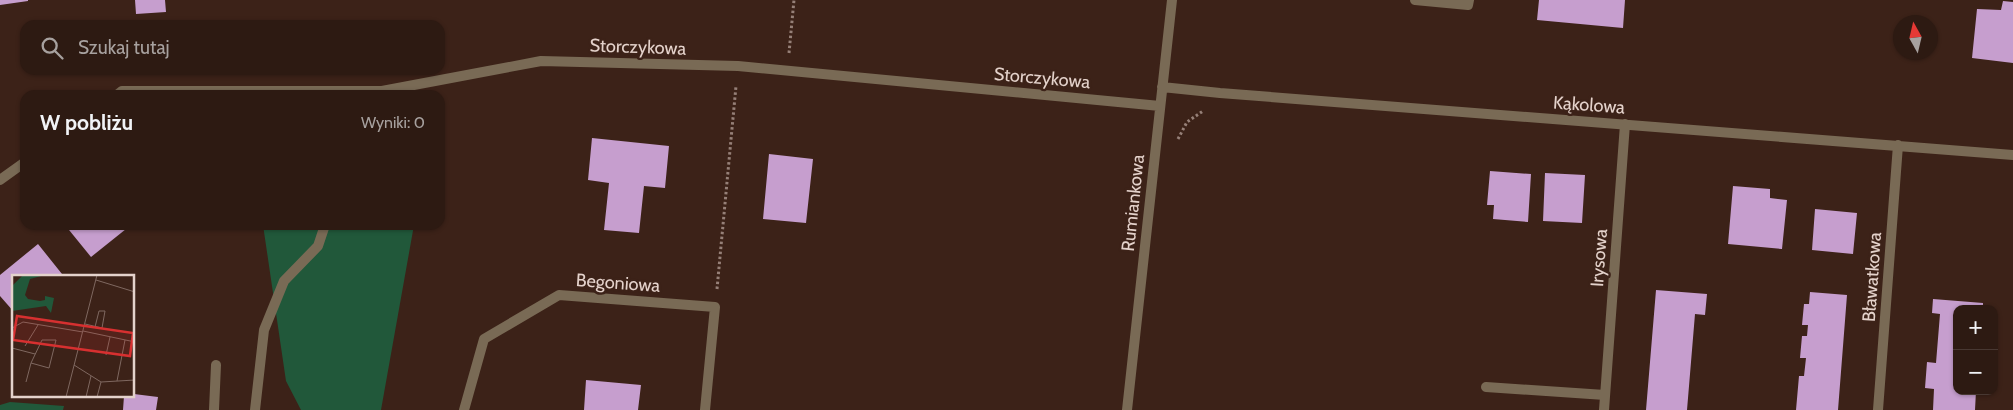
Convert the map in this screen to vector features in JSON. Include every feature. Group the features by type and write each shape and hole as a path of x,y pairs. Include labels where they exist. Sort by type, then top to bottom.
{"street":[{"name":"Rumiankowa","path":"1127,410 1172,0"},
{"path":"1415,0 1468,5 1468,0"},
{"name":"Storczykowa","path":"396,90 541,60 738,66 1160,106"},
{"name":"Kąkolowa","path":"1162,87 2013,155"},
{"name":"Irysowa","path":"1604,410 1625,124"},
{"name":"Bławatkowa","path":"1878,410 1898,146"},
{"path":"0,180 20,166"},
{"path":"255,410 264,330 284,281 318,246 323,230"},
{"name":"Begoniowa","path":"464,410 484,339 559,294 715,307"},
{"path":"705,410 715,307"},
{"path":"214,410 216,365"},
{"path":"1486,387 1605,395"}],"path":[{"path":"788,71 794,0"},
{"path":"715,307 738,66"},
{"path":"1176,144 1180,132 1187,122 1204,111 1206,92"}],"green space":[{"path":"264,230 413,230 381,410 301,410 286,381"},
{"path":"10,402 64,406 63,410 0,410 0,405"}],"building":[{"path":"0,0 28,0 28,1 0,5"},
{"path":"135,0 165,0 166,12 136,14"},
{"path":"1539,0 1625,0 1623,28 1537,20"},
{"path":"2003,1 2013,2 2013,63 1972,58 1977,9 2001,10"},
{"path":"592,138 669,146 665,188 644,186 639,233 604,230 609,183 588,180"},
{"path":"769,154 813,159 806,223 763,219"},
{"path":"1490,171 1531,174 1528,222 1493,219 1494,205 1487,205"},
{"path":"1545,173 1585,175 1582,223 1543,221"},
{"path":"1733,186 1770,189 1770,198 1787,200 1782,249 1728,244"},
{"path":"1815,209 1857,213 1853,254 1812,250"},
{"path":"69,230 125,230 91,257"},
{"path":"38,244 62,274 12,275 12,310 0,296 0,275"},
{"path":"1656,290 1707,294 1705,315 1695,314 1687,410 1646,410"},
{"path":"1810,292 1847,295 1838,410 1796,410 1799,376 1804,376 1806,358 1800,358 1802,336 1807,336 1808,325 1802,325 1804,304 1809,304"},
{"path":"1933,299 1983,303 1983,305 1953,305 1953,395 1976,395 1975,410 1933,410 1934,389 1925,388 1927,362 1936,363 1940,314 1932,313"},
{"path":"586,380 641,385 638,410 584,410"},
{"path":"135,394 158,397 156,410 123,410 124,398 135,398"}]}
